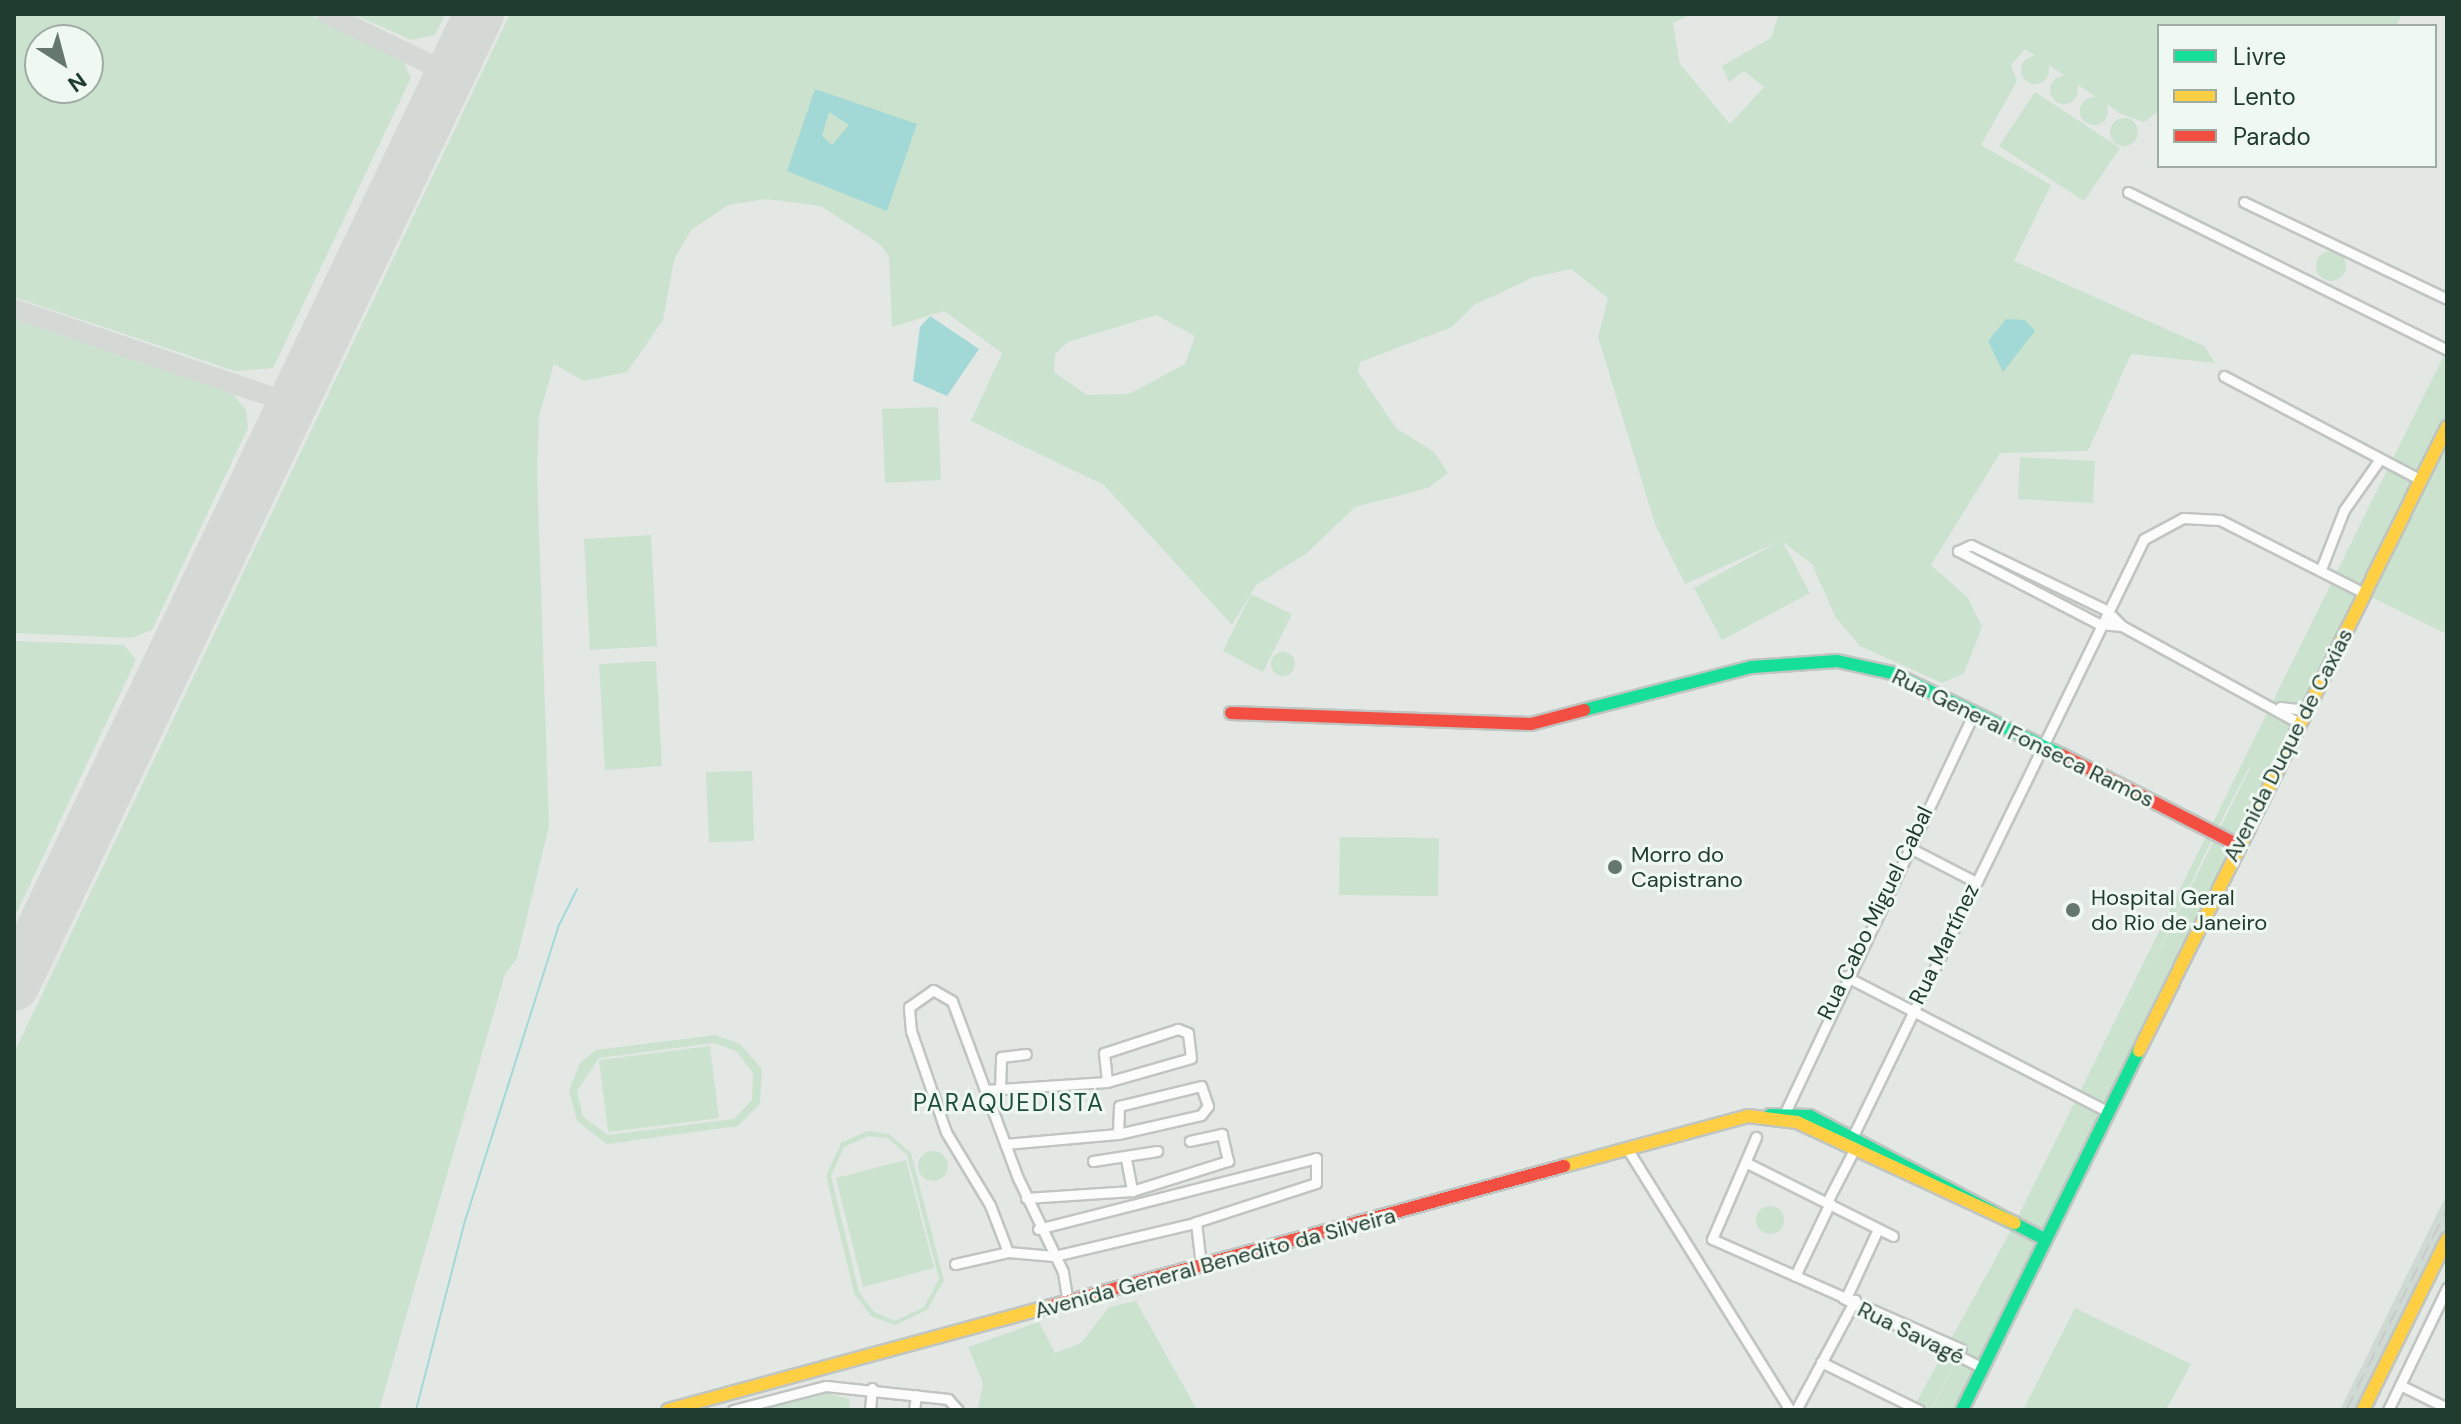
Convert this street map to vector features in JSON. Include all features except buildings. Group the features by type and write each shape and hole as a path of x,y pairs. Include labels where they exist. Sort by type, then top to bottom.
{"main road":[{"name":"Avenida Duque de Caxias","path":"1962,1410 2238,845 2447,427"},
{"name":"Rua General Fonseca Ramos","path":"1231,713 1531,724 1795,661 1867,666 2045,744 2238,845"},
{"path":"1774,1114 1852,1144 2044,1239"},
{"name":"Avenida General Benedito da Silveira","path":"668,1410 1628,1150 1774,1114"},
{"path":"2363,1410 2447,1239"}],"street":[{"path":"2128,192 2447,350"},
{"path":"2244,202 2447,299"},
{"path":"2224,376 2419,479"},
{"path":"2364,593 2321,569 2344,510 2380,459"},
{"name":"Rua Martínez","path":"1795,1276 1911,1012 2045,744 2137,548 2166,524 2199,515 2220,520 2321,569"},
{"path":"2122,626 2099,624 2029,591 1958,551 1971,545 2106,610 2122,626 2302,717"},
{"path":"2029,591 2037,577"},
{"name":"Rua Cabo Miguel Cabal","path":"1774,1114 1975,711"},
{"path":"1908,847 1974,881"},
{"path":"1845,976 2107,1111"},
{"path":"1008,1252 990,1205 946,1132 911,1031 909,1007 924,994 942,991 952,1001 1038,1229 1054,1256 1068,1304"},
{"path":"985,1090 1107,1082 1191,1058 1188,1033 1178,1029 1104,1053 1107,1082"},
{"path":"1000,1089 1001,1057 1026,1054"},
{"path":"1005,1144 1118,1134 1201,1115 1208,1106 1201,1086 1119,1106 1118,1134"},
{"path":"1026,1198 1132,1191 1228,1161 1222,1134 1190,1141"},
{"name":"Rua Savagé","path":"1756,1137 1749,1164 1712,1239 1848,1299 1959,1353 1983,1368"},
{"path":"1628,1150 1790,1410"},
{"path":"1093,1161 1126,1159 1157,1151"},
{"path":"955,1264 1008,1252 1054,1256 1195,1223 1316,1183 1316,1158 1038,1229"},
{"path":"1126,1159 1132,1191"},
{"path":"1749,1164 1893,1236"},
{"path":"1195,1223 1201,1266"},
{"path":"1796,1410 1821,1362 1878,1229"},
{"path":"2388,1410 2447,1288"},
{"path":"1821,1362 1919,1410"},
{"path":"2400,1385 2447,1408"},
{"path":"733,1410 817,1387 872,1388 950,1399 958,1410"},
{"path":"870,1410 872,1388"},
{"path":"914,1410 916,1395"}],"shaded area":[{"path":"2447,1194 2447,1227 2357,1410 2340,1410"}],"green space":[{"path":"14,14 309,14 402,58 411,78 273,368 235,371 14,297"},
{"path":"353,14 445,14 435,35 411,40"},
{"path":"510,14 1691,14 1673,23 1680,64 1730,124 1764,87 1744,71 1729,82 1722,66 1771,38 1779,14 2402,14 2397,24 2157,24 2157,112 2144,122 2121,114 2025,49 2011,65 2017,81 1981,145 2051,185 2014,261 2204,346 2215,363 2131,354 2088,451 2000,453 1931,565 1968,598 1982,627 1964,673 1942,683 1860,646 1836,618 1812,564 1783,542 1810,593 1722,640 1694,588 1780,541 1685,584 1655,524 1598,337 1608,298 1571,269 1534,277 1474,305 1452,327 1360,362 1358,372 1396,428 1434,452 1448,473 1428,488 1355,507 1307,553 1256,585 1232,625 1104,485 971,421 1002,353 944,311 892,327 889,257 881,245 821,206 766,199 728,205 691,230 674,260 663,320 627,372 583,381 554,364 539,416 537,471 549,826 517,958 505,974 379,1410 14,1410 14,1053","holes":["1156,315 1195,336 1185,364 1129,394 1087,395 1054,372 1055,354 1068,342"]},
{"path":"2035,56 2045,60 2049,70 2045,80 2035,84 2025,80 2021,70 2025,60"},
{"path":"2064,76 2074,80 2078,90 2074,100 2064,104 2054,100 2050,90 2054,80"},
{"path":"2035,92 2120,148 2084,201 1999,146"},
{"path":"2094,97 2104,101 2108,111 2104,121 2094,125 2084,121 2080,111 2084,101"},
{"path":"2124,118 2134,122 2138,132 2134,142 2124,146 2114,142 2110,132 2114,122"},
{"path":"2331,251 2337,252 2345,260 2345,272 2337,280 2331,281 2325,280 2317,272 2316,266 2317,260 2325,252"},
{"path":"14,318 232,393 246,410 248,428 152,630 132,638 14,633"},
{"path":"2447,349 2447,634 2365,594 1960,1410 1932,1410 1967,1339 1931,1410 1912,1410 2015,1223","holes":["2250,768 2149,971 2215,833"]},
{"path":"938,407 941,480 885,483 882,409"},
{"path":"2020,457 2095,461 2093,503 2018,499"},
{"path":"651,535 657,646 590,650 584,539"},
{"path":"1251,594 1292,614 1263,672 1223,651"},
{"path":"14,641 124,645 136,660 14,918"},
{"path":"1283,652 1292,655 1295,664 1292,673 1283,676 1274,673 1271,664 1274,655"},
{"path":"656,661 662,766 605,770 599,664"},
{"path":"752,771 754,841 709,842 706,772"},
{"path":"1340,837 1439,838 1438,896 1339,895"},
{"path":"715,1035 740,1044 762,1069 760,1104 738,1126 607,1144 577,1121 569,1090 580,1063 596,1050","holes":["714,1043 736,1051 753,1073 752,1100 734,1119 608,1135 583,1117 577,1091 599,1058"]},
{"path":"710,1046 719,1118 608,1132 599,1060"},
{"path":"868,1131 889,1134 911,1153 944,1280 927,1310 895,1325 871,1316 854,1293 826,1176 841,1143","holes":["868,1136 888,1138 907,1155 939,1279 924,1307 895,1321 874,1312 859,1292 831,1176 844,1147"]},
{"path":"933,1151 944,1155 948,1166 944,1177 933,1181 922,1177 918,1166 922,1155"},
{"path":"906,1160 934,1268 863,1287 836,1178"},
{"path":"1770,1206 1780,1210 1784,1220 1780,1230 1770,1234 1760,1230 1756,1220 1760,1210"},
{"path":"1136,1301 1197,1410 978,1410 983,1383 968,1347 1039,1322 1055,1353 1081,1343 1109,1307"},
{"path":"2075,1308 2191,1364 2166,1410 2023,1410"},
{"path":"819,1391 849,1399 850,1410 755,1410"}],"water":[{"path":"815,89 917,124 887,211 787,171","holes":["829,112 849,125 832,145 822,136"]},
{"path":"930,316 979,349 947,396 913,381 920,327"},
{"path":"2006,319 2025,320 2035,331 2003,372 1988,341"}],"waterway":[{"path":"416,1410 465,1221 559,925 577,889"}],"taxiway":[{"path":"327,14 450,74"},
{"path":"14,309 293,404"}],"runway":[{"path":"14,986 479,14"}],"railway":[{"path":"2346,1410 2447,1209"}],"traffic: fast":[{"path":"1584,710 1752,667 1837,661 1892,673 2062,755"},
{"path":"1962,1410 2139,1051"},
{"path":"1770,1115 1810,1116 2044,1239"}],"traffic: slow":[{"path":"2139,1051 2447,427"},
{"path":"1564,1166 1748,1116 1797,1122 2015,1223"},
{"path":"2363,1410 2447,1239"},
{"path":"668,1410 1051,1306"}],"traffic: jam":[{"path":"1231,713 1531,724 1584,710"},
{"path":"2062,755 2238,845"},
{"path":"1051,1306 1564,1166"}],"place":[{"name":"Morro do Capistrano","path":"1615,867"},
{"name":"Hospital Geral do Rio de Janeiro","path":"2073,910"}],"district":[{"name":"PARAQUEDISTA","path":"1009,1103"}]}
